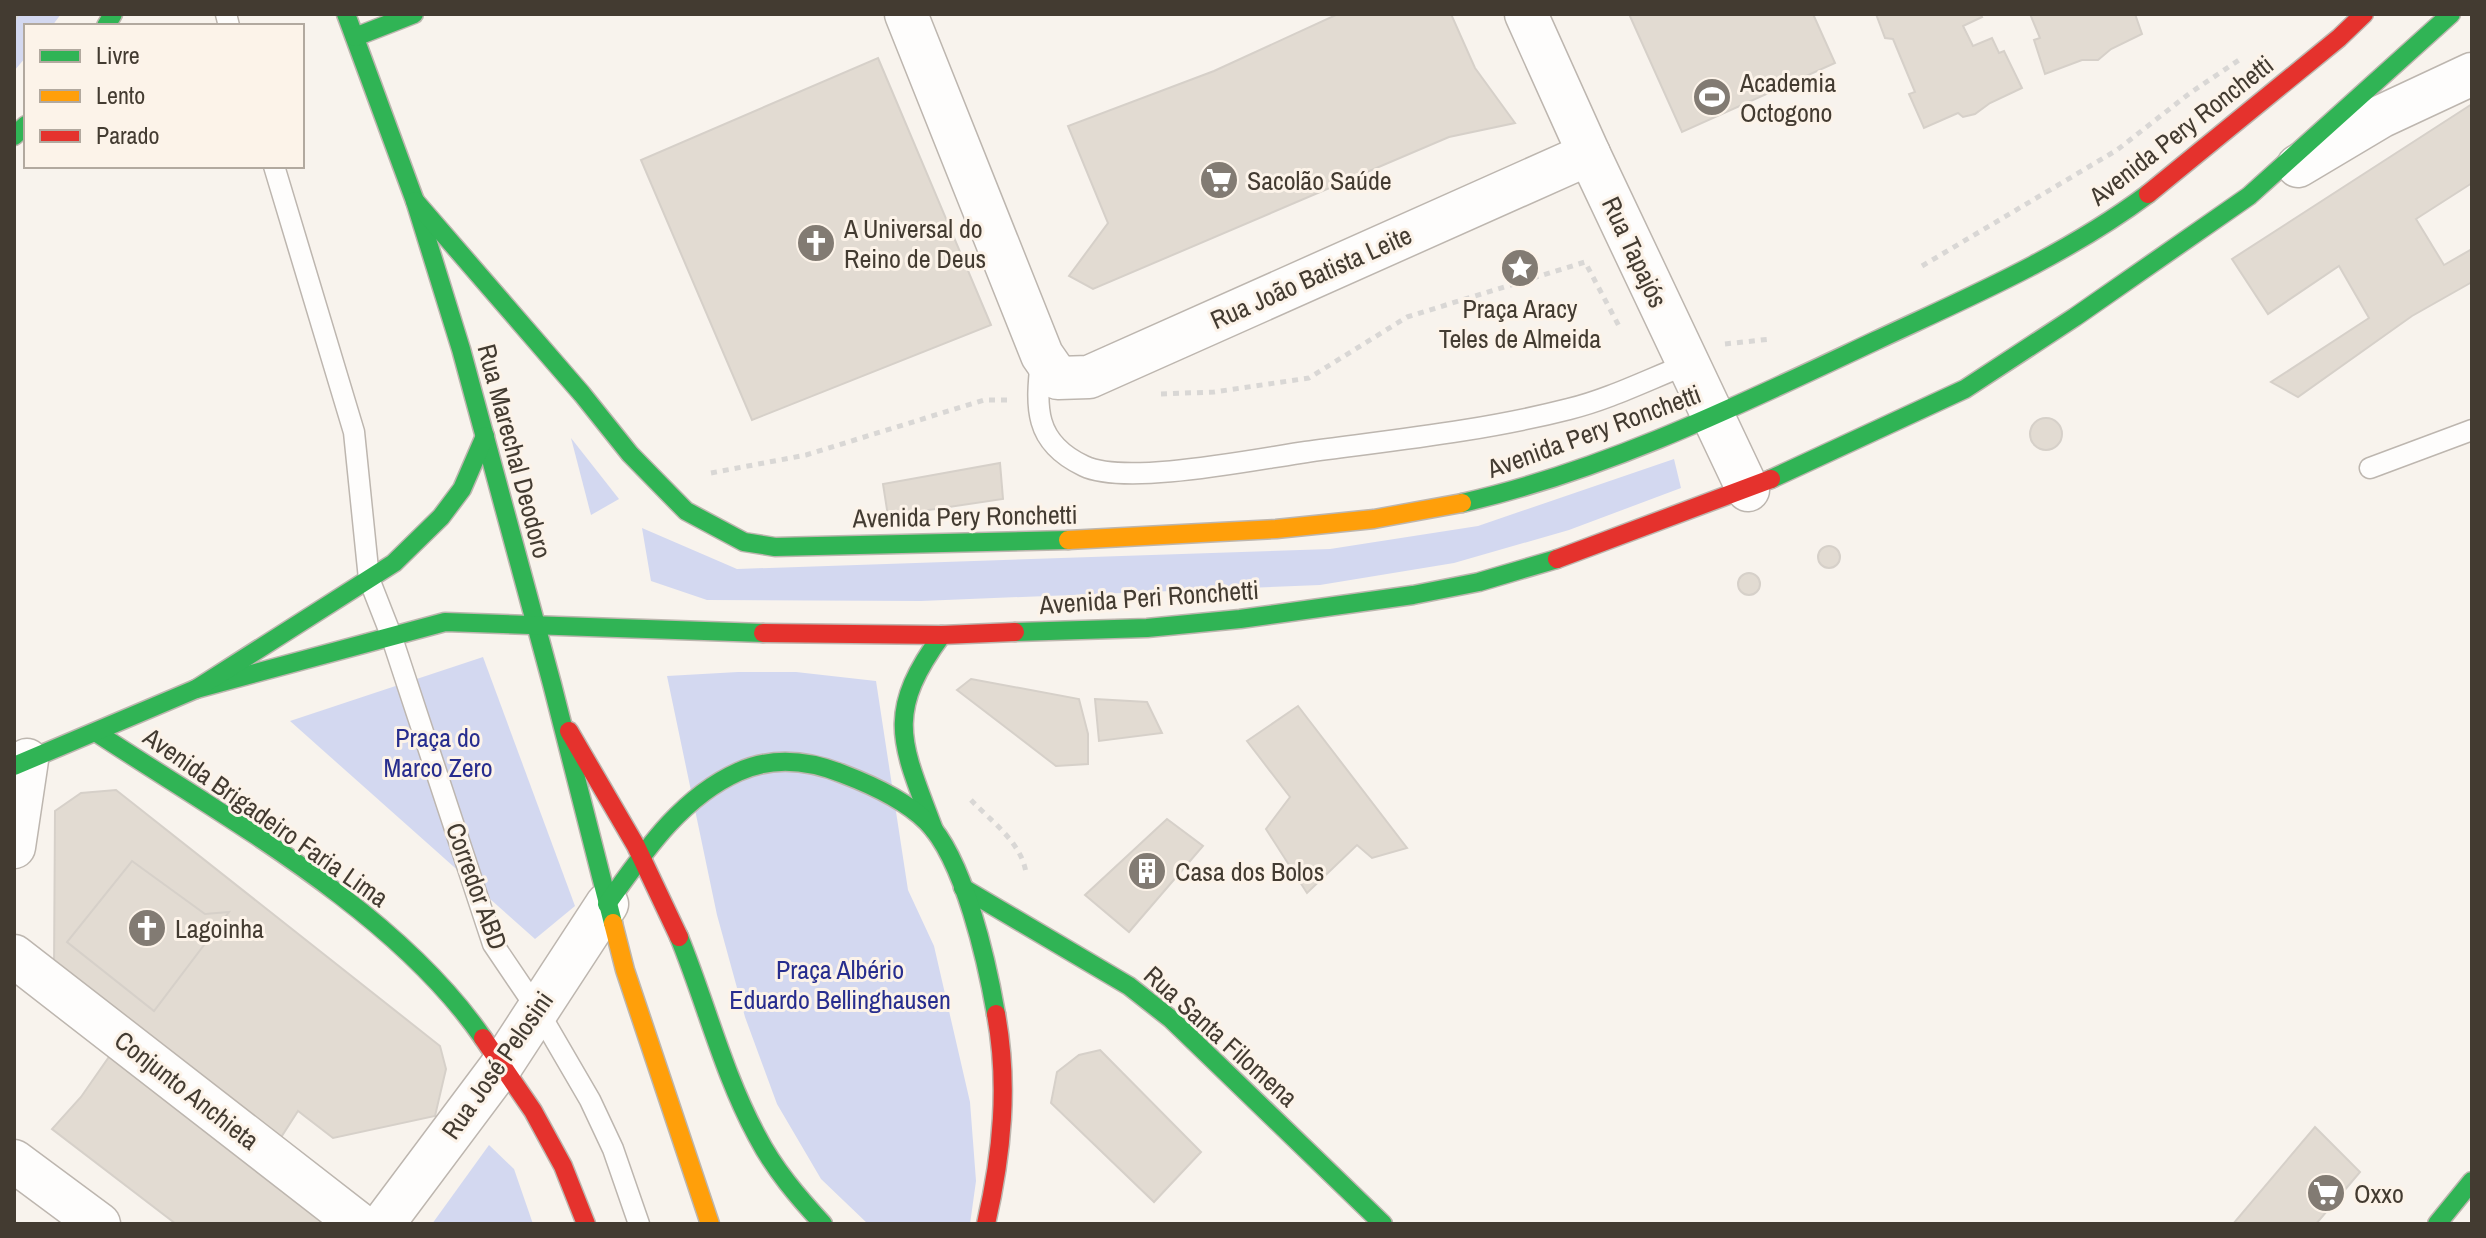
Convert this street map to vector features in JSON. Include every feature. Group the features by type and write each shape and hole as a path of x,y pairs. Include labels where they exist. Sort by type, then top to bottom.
{"main road":[{"name":"Rua Marechal Deodoro","path":"346,14 415,201 485,436 607,904"},
{"path":"355,37 414,14"},
{"name":"Avenida Pery Ronchetti","path":"686,511 744,542 775,547 1112,539 1276,529 1374,519 1516,491 1590,466 1713,417 2036,265 2116,218 2183,168 2364,14"},
{"path":"1748,490 1965,389 2075,317 2249,196 2451,14"},
{"name":"Rua Marechal Deodoro","path":"415,201 630,454 686,511"},
{"path":"20,763 196,689 394,563 441,517 462,489 485,436"},
{"name":"Avenida Peri Ronchetti","path":"196,689 445,622 744,633 942,635 1147,628 1240,619 1413,595 1479,582 1575,554 1748,490"},
{"path":"942,635 913,676 905,698 902,737 934,830 963,888 993,993 1005,1099 999,1172 986,1224"},
{"name":"Rua Marechal Deodoro","path":"559,716 643,855 672,919 749,1121 771,1160 804,1205 823,1224"},
{"name":"Avenida Brigadeiro Faria Lima","path":"97,733 301,867 362,912 434,980 470,1019 533,1111 563,1166 586,1224"},
{"path":"710,1224 625,970 607,904 643,855 700,795 736,773 768,761 785,759 821,765 853,777 903,805 934,830"},
{"name":"Rua Santa Filomena","path":"963,888 1129,986 1171,1019 1383,1224"},
{"path":"2437,1224 2472,1181"}],"street":[{"path":"906,14 1042,355"},
{"name":"Rua Tapajós","path":"1526,14 1748,490"},
{"path":"2249,196 2382,116 2472,74"},
{"name":"Rua João Batista Leite","path":"1042,355 1058,378 1089,377 1589,154"},
{"path":"14,847 20,763"},
{"name":"Rua José Pelosini","path":"383,1224 502,1065 607,904"},
{"name":"Conjunto Anchieta","path":"14,956 359,1224"},
{"path":"14,1161 99,1224"}],"lane":[{"name":"Corredor ABD","path":"275,168 354,432 369,579 391,635 493,944 537,1009 590,1100 613,1149 639,1224"},
{"path":"1042,355 1036,401 1045,430 1069,456 1094,470 1138,473 1196,468 1505,424 1573,408 1685,356"},
{"path":"2370,468 2472,430"}],"path":[{"path":"1915,271 2117,150 2190,93 2252,51"},
{"path":"1155,395 1214,392 1309,378 1407,317 1585,262 1625,337"},
{"path":"1685,356 1776,339"},
{"path":"658,483 806,455 984,400 1036,401"},
{"path":"969,798 1022,856 1031,928"}],"green space":[{"path":"14,14 61,14 54,24 24,24 24,59 14,71"},
{"path":"571,438 619,499 591,515"},
{"path":"1674,459 1681,488 1569,530 1454,563 1320,585 921,601 707,600 651,581 642,528 737,569 1330,549 1478,526"},
{"name":"Praça do Marco Zero","path":"483,657 575,906 535,939 290,721"},
{"name":"Praça Albério Eduardo Bellinghausen","path":"796,672 876,681 908,890 934,946 970,1102 976,1181 970,1224 868,1224 821,1179 777,1104 745,1017 717,915 667,676"},
{"path":"489,1145 514,1169 533,1224 432,1224"}],"building":[{"name":"Sacolão Saúde","path":"1338,14 1451,14 1475,68 1515,123 1449,137 1093,289 1069,276 1108,223 1068,126 1214,71"},
{"name":"Academia Octogono","path":"1629,14 1813,14 1835,63 1682,132"},
{"path":"1876,14 1980,14 1982,17 1963,26 1973,46 1992,38 1999,53 2004,51 2022,88 1975,114 1963,117 1958,113 1924,128 1909,94 1915,92 1893,39 1885,38"},
{"path":"2030,14 2135,14 2142,34 2111,49 2098,60 2082,60 2045,74 2034,40 2040,38"},
{"name":"A Universal do Reino de Deus","path":"878,58 991,325 752,420 641,160"},
{"path":"2472,104 2472,183 2416,219 2444,265 2472,249 2472,282 2412,316 2298,397 2271,382 2369,318 2339,266 2268,314 2232,259"},
{"path":"2046,418 2057,423 2062,434 2057,445 2046,450 2035,445 2030,434 2035,423"},
{"path":"1000,463 1003,499 888,516 883,484"},
{"path":"1825,546 1833,546 1840,557 1833,568 1825,568 1818,561 1818,553"},
{"path":"1749,573 1757,576 1760,584 1757,592 1749,595 1741,592 1738,584 1741,576"},
{"path":"971,679 1079,699 1088,734 1088,764 1056,766 957,690"},
{"path":"1095,699 1147,702 1162,733 1099,741"},
{"path":"1298,706 1407,848 1372,858 1357,845 1307,893 1266,829 1290,797 1247,741"},
{"path":"116,790 440,1046 446,1069 435,1116 333,1138 298,1111 278,1142 54,973 55,811 81,793"},
{"name":"Casa dos Bolos","path":"1167,819 1203,846 1129,932 1085,895"},
{"name":"Lagoinha","path":"132,861 205,914 229,912 154,1011 67,942"},
{"path":"1100,1050 1201,1152 1154,1202 1051,1103 1057,1072 1079,1055"},
{"path":"111,1054 328,1224 176,1224 52,1129 81,1097"},
{"path":"2315,1127 2360,1172 2316,1224 2233,1224"}],"traffic: fast":[{"path":"107,24 113,14"},
{"path":"346,14 415,201 461,349 613,923"},
{"path":"355,37 414,14"},
{"path":"1771,479 1965,389 2075,317 2249,196 2451,14"},
{"path":"14,136 24,127"},
{"path":"1462,503 1569,473 1724,411 2016,274 2084,237 2148,194"},
{"path":"415,201 630,454 686,511 744,542 775,547 1068,540"},
{"path":"14,766 196,689 394,563 441,517 462,489 485,436"},
{"path":"1015,632 1147,628 1240,619 1413,595 1479,582 1557,559"},
{"path":"196,689 445,622 763,633"},
{"path":"934,830 913,774 904,730 911,687 942,635"},
{"path":"97,733 253,833 356,908 404,948 446,992 483,1038"},
{"path":"607,904 664,829 717,783 751,767 777,762 804,763 830,769 898,800 927,822 940,839 963,885 972,912 996,1014"},
{"path":"963,888 1129,986 1171,1019 1383,1224"},
{"path":"679,937 724,1063 757,1136 787,1182 823,1224"},
{"path":"2437,1224 2472,1181"}],"traffic: slow":[{"path":"1068,540 1276,529 1374,519 1462,503"},
{"path":"613,923 625,970 710,1224"}],"traffic: jam":[{"path":"2148,194 2339,38 2364,14"},
{"path":"1557,559 1771,479"},
{"path":"763,633 942,635 1015,632"},
{"path":"569,731 636,846 679,937"},
{"path":"986,1224 1002,1119 1002,1067 996,1014"},
{"path":"483,1038 533,1111 563,1166 586,1224"}],"place":[{"name":"Academia Octogono","path":"1712,97"},
{"name":"Sacolão Saúde","path":"1219,180"},
{"name":"A Universal do Reino de Deus","path":"816,243"},
{"name":"Praça Aracy Teles de Almeida","path":"1520,268"},
{"name":"Casa dos Bolos","path":"1147,871"},
{"name":"Lagoinha","path":"147,928"},
{"name":"Oxxo","path":"2326,1193"}]}
